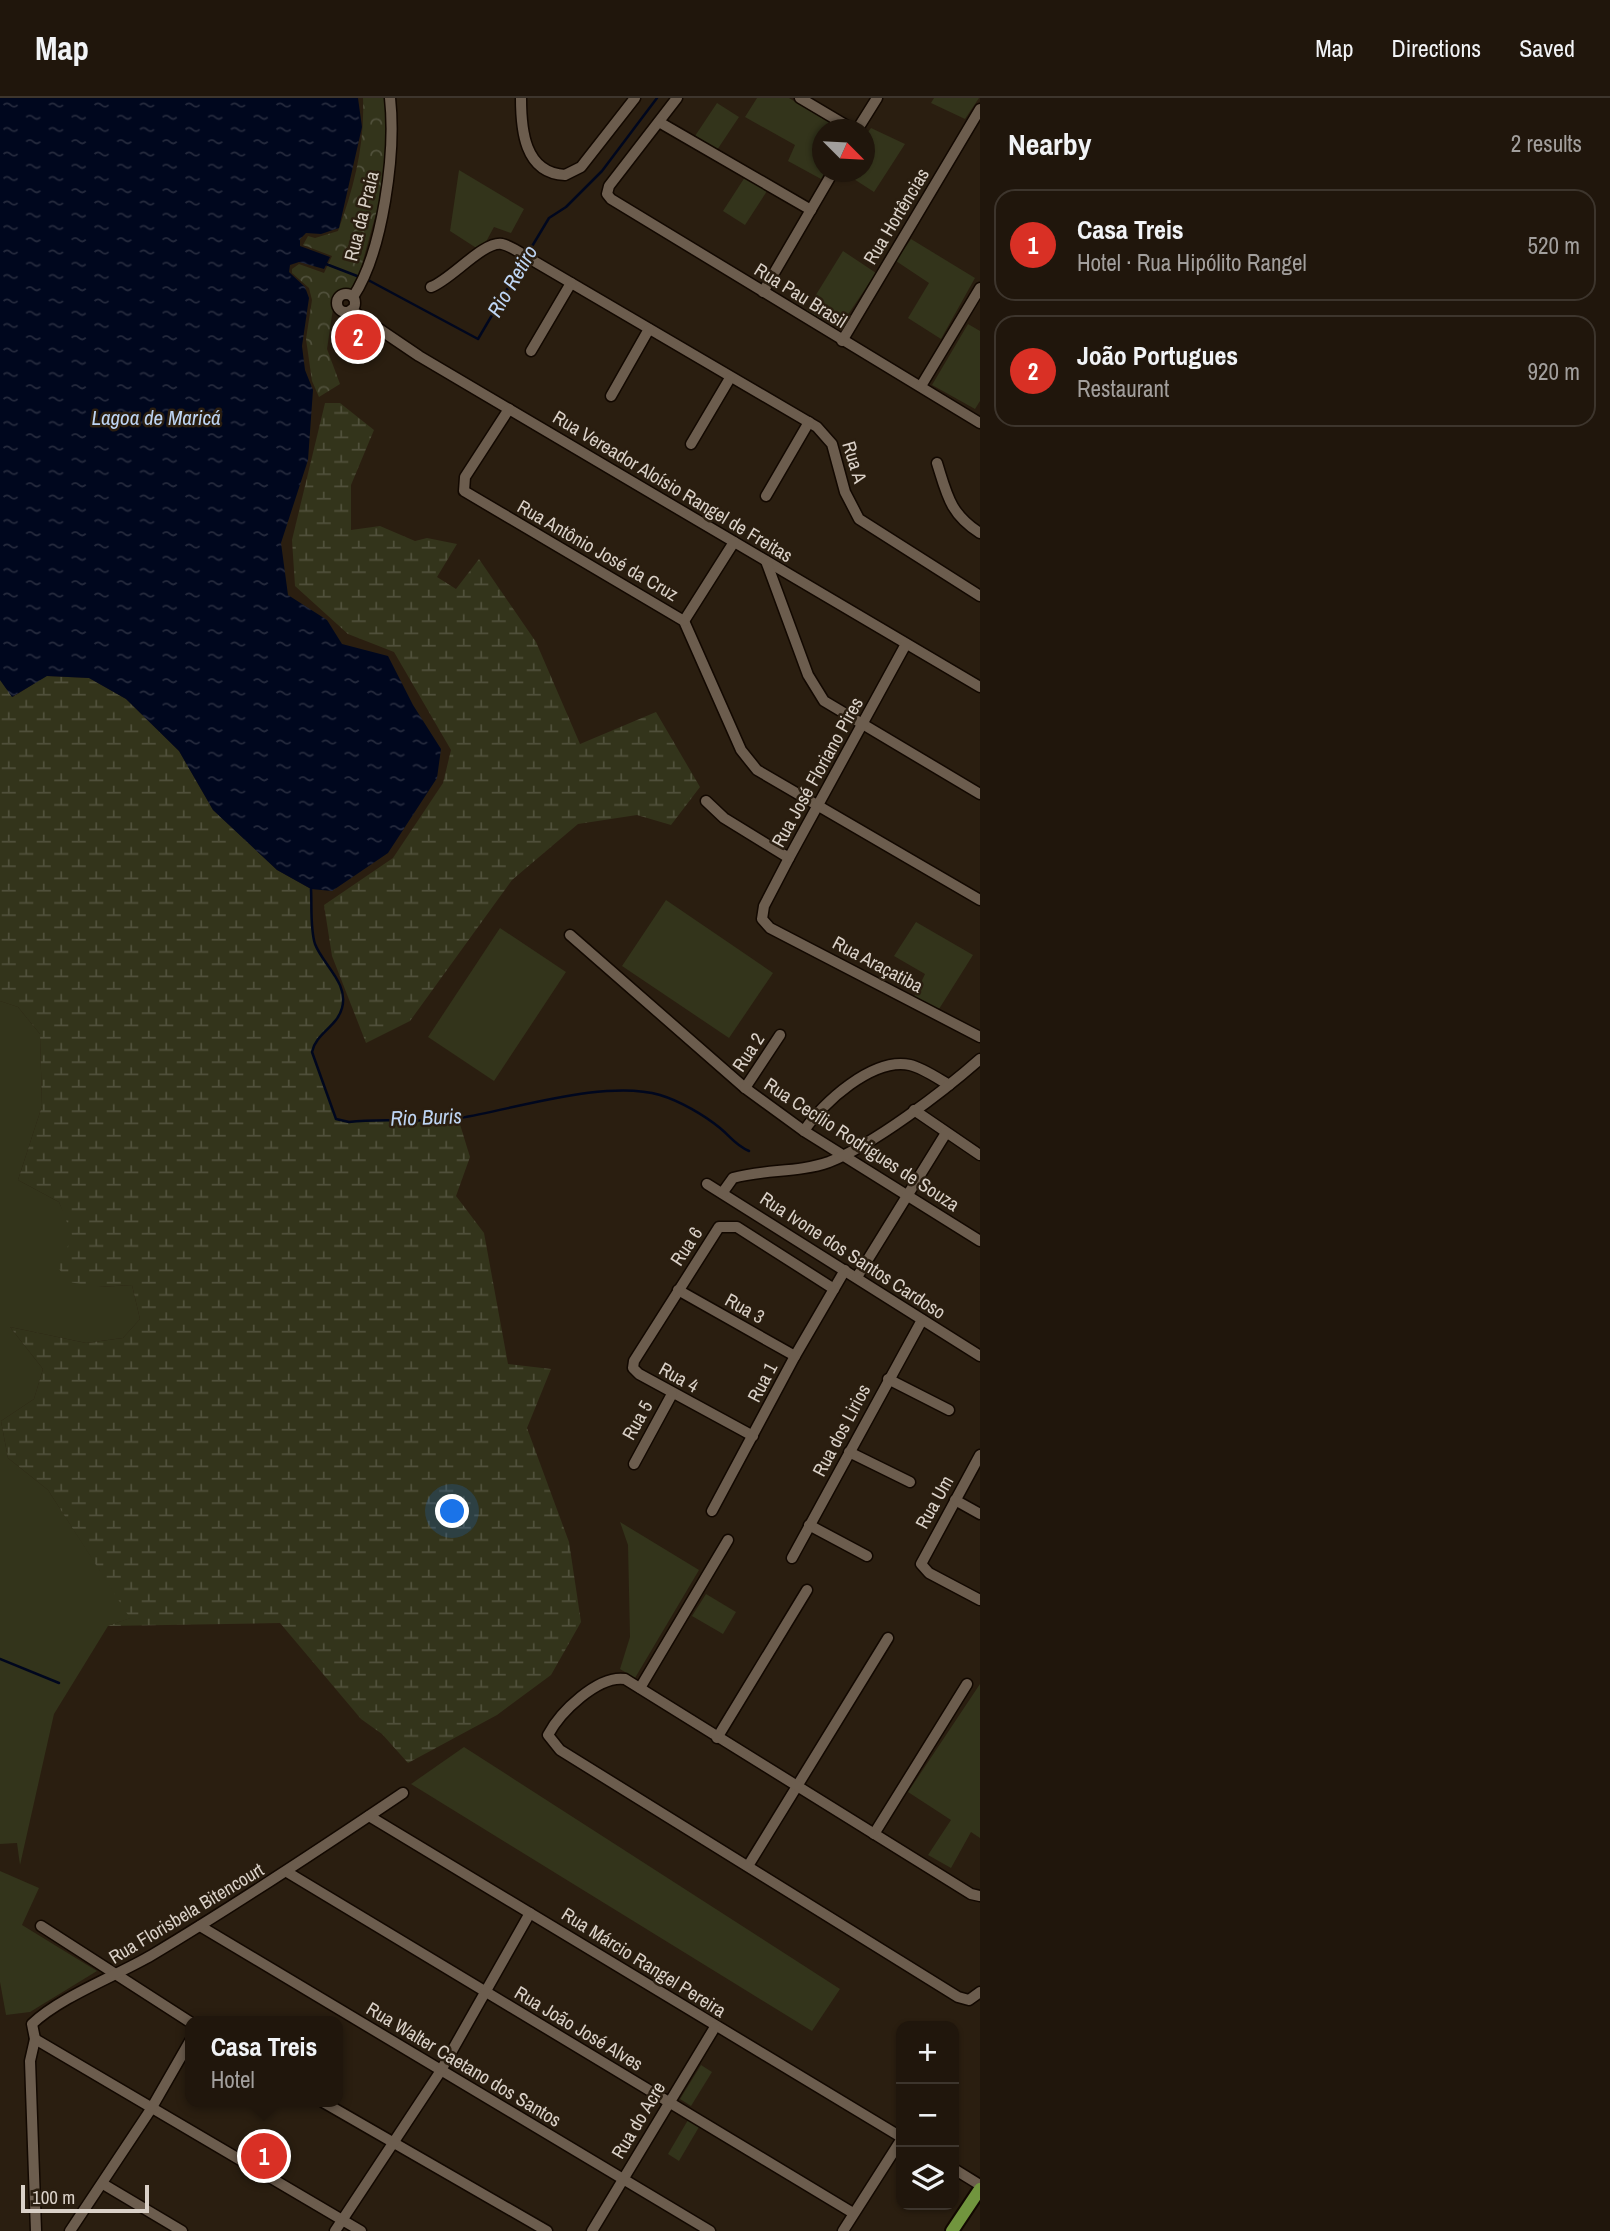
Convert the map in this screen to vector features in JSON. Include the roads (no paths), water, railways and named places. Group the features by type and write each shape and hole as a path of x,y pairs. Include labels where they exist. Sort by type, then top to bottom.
{"main road":[{"path":"952,2231 980,2187"}],"street":[{"name":"Rua da Praia","path":"353,297 365,272 391,170 390,98"},
{"path":"521,98 522,137 527,150 554,173 570,174 581,167 635,98"},
{"path":"677,98 659,122 811,210"},
{"path":"800,98 836,119"},
{"path":"863,119 877,98"},
{"name":"Rua Hortências","path":"842,341 980,109"},
{"name":"Rua Pau Brasil","path":"659,122 613,180 607,194 617,204 980,423"},
{"path":"763,292 827,182"},
{"name":"Rua A","path":"431,287 444,281 491,246 500,244 520,253 824,432 832,444 845,492 859,519 980,596"},
{"path":"531,351 571,283"},
{"path":"921,386 980,288"},
{"path":"344,294 353,297 355,304 351,310 342,311 338,300 344,294"},
{"name":"Rua Vereador Aloísio Rangel de Freitas","path":"351,310 410,350 980,687"},
{"path":"611,396 649,329"},
{"path":"691,444 730,378"},
{"name":"Rua Antônio José da Cruz","path":"509,409 466,477 464,491 684,621 748,761 770,779 980,900"},
{"path":"766,496 810,422"},
{"path":"937,463 957,516 980,533"},
{"path":"684,621 734,542"},
{"path":"766,561 816,691 837,710 980,794"},
{"name":"Rua José Floriano Pires","path":"762,919 764,906 789,858 906,644"},
{"path":"706,801 724,818 789,858"},
{"name":"Rua Araçatiba","path":"762,919 771,928 980,1037"},
{"name":"Rua Cecílio Rodrigues de Souza","path":"570,935 745,1088 842,1156 980,1241"},
{"name":"Rua 2","path":"745,1088 780,1035"},
{"path":"723,1192 733,1178 809,1167 842,1156 914,1110 980,1059"},
{"path":"804,1131 823,1105 841,1089 887,1068 911,1065 949,1085"},
{"path":"914,1110 980,1155"},
{"path":"857,1277 946,1133"},
{"name":"Rua Ivone dos Santos Cardoso","path":"708,1184 977,1354"},
{"name":"Rua 6","path":"678,1290 719,1227 725,1224 737,1227 834,1289"},
{"name":"Rua 1","path":"712,1511 795,1356 845,1270"},
{"name":"Rua 3","path":"678,1290 795,1356"},
{"name":"Rua 4","path":"678,1290 633,1364 639,1374 672,1394 753,1436"},
{"name":"Rua dos Lirios","path":"792,1558 922,1320"},
{"path":"977,1354 980,1342"},
{"path":"888,1379 948,1410"},
{"name":"Rua 5","path":"634,1464 672,1394"},
{"path":"849,1452 910,1482"},
{"name":"Rua Um","path":"980,1455 922,1561 922,1567 980,1600"},
{"path":"955,1500 980,1514"},
{"path":"809,1525 867,1556"},
{"path":"640,1688 728,1541"},
{"path":"717,1738 807,1590"},
{"path":"748,1866 888,1638"},
{"path":"980,1905 975,1895 625,1679 615,1678 591,1690 552,1726 548,1735 552,1743 958,1997 969,2000 980,1992"},
{"path":"874,1834 967,1684"},
{"name":"Rua Florisbela Bitencourt","path":"35,2039 32,2024 45,2012 118,1975 200,1926 287,1872 403,1793"},
{"name":"Rua Márcio Rangel Pereira","path":"369,1816 896,2136"},
{"name":"Rua João José Alves","path":"287,1872 853,2213"},
{"path":"335,2231 440,2072 530,1913"},
{"path":"41,1926 185,2018"},
{"name":"Rua Walter Caetano dos Santos","path":"200,1926 440,2072 710,2231"},
{"name":"Rua do Acre","path":"593,2231 715,2027"},
{"path":"36,2231 30,2061 35,2039 361,2231"},
{"path":"70,2231 151,2109 185,2051"},
{"path":"331,2107 547,2231"},
{"path":"843,2231 896,2147"},
{"path":"959,2172 980,2187"},
{"path":"103,2184 182,2231"}],"water":[{"name":"Lagoa de Maricá","path":"0,98 358,98 362,127 339,228 321,234 306,233 300,239 300,246 330,257 324,269 299,262 290,265 289,272 305,287 309,298 302,346 305,370 313,390 308,460 281,543 288,595 327,620 342,644 388,656 413,705 441,749 437,778 388,853 332,891 311,889 277,870 213,810 179,751 126,699 89,678 47,676 12,697 0,680"}],"waterway":[{"name":"Rio Retiro","path":"528,253 549,218 566,207 602,171 657,98"},
{"name":"Rio Retiro","path":"326,264 370,281 478,339 525,259"},
{"name":"Rio Buris","path":"311,889 313,938 339,982 343,999 339,1015 314,1045 312,1052 336,1119 349,1122 446,1120 561,1097 638,1091 660,1095 692,1109 749,1151"},
{"path":"0,1659 59,1683"}],"place":[{"name":"João Portugues","path":"358,337"},
{"name":"Casa Treis","path":"264,2156"}]}
